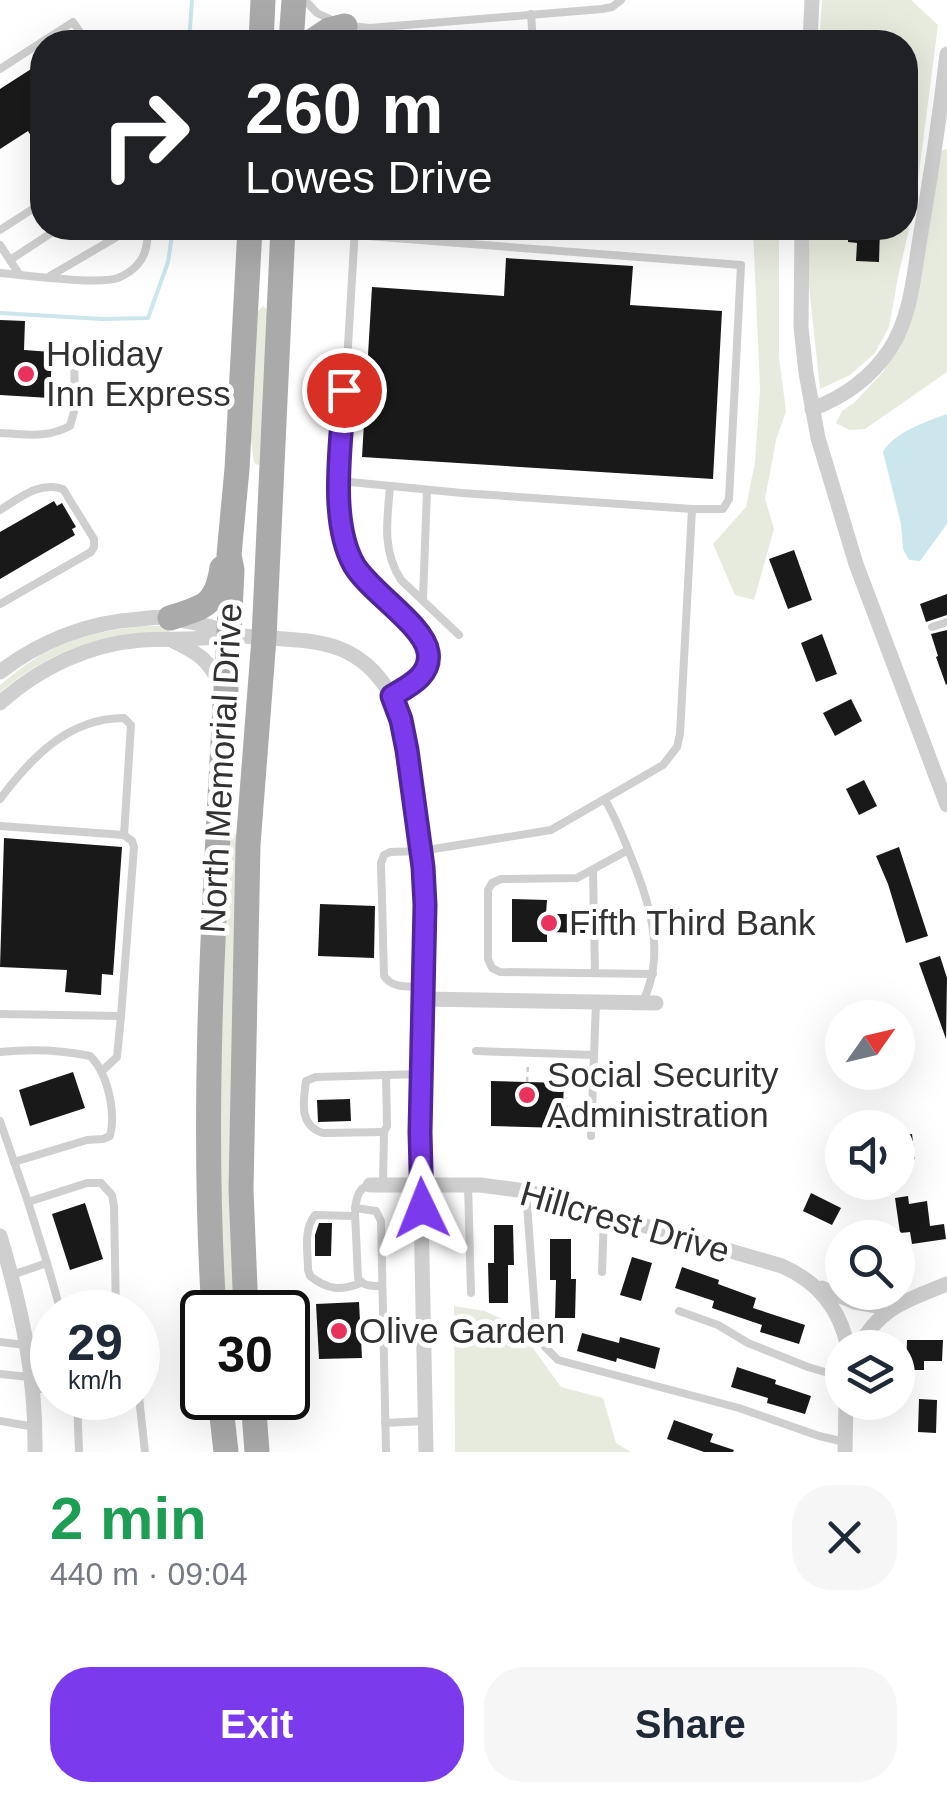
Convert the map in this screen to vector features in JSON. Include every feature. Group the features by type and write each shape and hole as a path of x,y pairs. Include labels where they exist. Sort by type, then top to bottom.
{"main road":[{"path":"262,30 263,0"},
{"path":"276,0 286,25 310,30"},
{"path":"294,0 318,30"},
{"name":"North Memorial Drive","path":"213,1290 208,1033 232,570 229,554 249,240"},
{"name":"North Memorial Drive","path":"245,1290 241,1190 248,845 264,638 284,240"},
{"name":"North Memorial Drive","path":"172,630 217,593 229,554"},
{"path":"222,1420 226,1452"},
{"path":"255,1420 257,1452"}],"street":[{"path":"811,30 812,0"},
{"path":"812,409 832,402 863,380 889,350 904,319 936,144 947,54"},
{"path":"802,240 801,326 812,409 832,489 856,564 947,805"},
{"path":"0,672 19,657 68,633 121,620 172,630 183,638 229,635 309,640 363,661 392,696 401,720 425,905 421,1186 426,1452"},
{"path":"0,703 37,674 88,651 146,640 172,630 178,622 210,626 229,635"},
{"path":"172,630 212,666 226,692"},
{"path":"422,993 649,1002"},
{"name":"Hillcrest Drive","path":"376,1186 468,1185 526,1191 782,1266 854,1302 886,1311"},
{"path":"0,1236 19,1301 30,1361"},
{"name":"Hillcrest Drive","path":"814,1284 838,1316 842,1330"},
{"path":"869,1330 886,1311 947,1284"},
{"path":"35,1420 35,1452"},
{"path":"845,1447 846,1420"}],"lane":[{"path":"306,0 317,13 320,30"},
{"path":"343,30 612,7 621,0"},
{"path":"531,14 532,30"},
{"path":"0,70 30,50"},
{"path":"0,230 30,210"},
{"path":"10,260 41,240"},
{"path":"50,276 112,240"},
{"path":"0,273 117,278 139,263 148,240"},
{"path":"354,240 338,513 341,530 354,565 374,590 420,632 428,646 429,663 422,676 392,696"},
{"path":"340,481 692,509 724,509 729,499 741,266 454,240"},
{"path":"0,244 19,274"},
{"path":"246,298 280,299"},
{"path":"0,432 45,435 70,426 75,408 74,353"},
{"path":"0,510 40,486 56,486 63,489 94,539 94,547 0,604"},
{"path":"390,487 386,538 390,558 401,580 458,635"},
{"path":"423,599 427,490"},
{"path":"422,993 388,982 384,976 384,855 551,830 672,756 677,746 692,509"},
{"path":"932,627 947,622"},
{"path":"0,798 22,769 56,740 78,728 124,718 131,725 124,835"},
{"path":"605,800 628,850 653,922 649,1002"},
{"path":"0,826 124,835 132,841 117,1057 102,1071"},
{"path":"628,850 570,880 501,879 492,883 488,890 489,964 500,972 653,974"},
{"path":"593,870 595,973"},
{"path":"591,1136 596,1002"},
{"path":"0,1014 121,1016"},
{"path":"476,1051 593,1055"},
{"path":"0,1052 73,1052 90,1056 102,1071 110,1105 110,1136 14,1162"},
{"path":"361,1283 355,1212 363,1187 376,1186 386,1126 386,1074"},
{"path":"384,1132 315,1131 306,1120 306,1081 316,1077 421,1074"},
{"path":"0,1121 55,1290"},
{"path":"28,1202 86,1183 101,1183 108,1188 114,1206 116,1290"},
{"path":"468,1185 471,1293"},
{"path":"526,1191 536,1326 545,1347 558,1360 739,1408 845,1447"},
{"path":"382,1286 361,1283 342,1290 328,1288 310,1276 307,1228 311,1219 316,1215 376,1211 381,1220 386,1452"},
{"path":"602,1272 604,1214"},
{"path":"7,1270 47,1263"},
{"path":"0,1299 19,1301"},
{"path":"679,1311 825,1372"},
{"path":"0,1342 28,1346"},
{"path":"0,1374 30,1382"},
{"path":"77,1420 79,1452"},
{"path":"142,1420 146,1452"},
{"path":"0,1421 35,1427"},
{"path":"385,1424 426,1421"}],"path":[{"path":"527,1082 528,1072"},
{"path":"563,1107 572,1107"}],"shaded area":[{"path":"822,0 911,0 938,25 918,180 918,30 820,30"},
{"path":"947,149 947,372 865,429 849,430 836,423 842,411 883,372 902,341 939,152"},
{"path":"754,240 779,240 779,357 786,411 765,499 774,529 754,600 735,595 713,544 746,507 755,462 760,389"},
{"path":"810,240 906,240 889,327 875,353 850,375 820,389 808,277"},
{"path":"263,306 269,312 258,465 254,463 250,433 257,312"},
{"path":"145,626 170,626 169,633 121,636 79,646 39,665 0,692 0,685 34,659 68,642"},
{"path":"231,831 236,834 238,1290 224,1290 219,1008"},
{"path":"454,1306 485,1311 517,1326 561,1387 603,1398 616,1443 631,1452 455,1452"}],"water":[{"path":"947,414 947,524 920,561 909,560 903,549 901,524 883,452 903,433"}],"building":[{"path":"30,70 30,134 28,131 0,149 0,89"},
{"path":"880,240 879,262 856,261 857,243 848,242"},
{"path":"506,258 633,266 630,305 722,311 713,479 362,457 372,287 504,296"},
{"name":"Holiday Inn Express","path":"0,320 25,321 24,350 52,352 50,398 0,395"},
{"path":"54,501 57,506 62,503 76,527 72,529 75,535 0,579 0,532"},
{"path":"794,550 812,600 788,609 769,559"},
{"path":"947,594 947,615 926,622 920,604"},
{"path":"947,630 947,684 946,685 931,634"},
{"path":"822,634 837,674 816,682 801,643"},
{"path":"851,699 862,721 835,736 823,713"},
{"path":"864,780 877,806 859,815 846,789"},
{"path":"4,838 122,847 113,975 102,974 101,995 65,992 67,970 0,967"},
{"path":"899,847 928,936 906,943 876,856"},
{"name":"Fifth Third Bank","path":"512,899 547,900 546,914 586,914 585,933 547,932 547,942 512,942"},
{"path":"320,904 375,906 374,958 318,956"},
{"path":"940,956 947,978 946,1039 919,963"},
{"path":"73,1072 85,1108 30,1126 19,1090"},
{"name":"Social Security Administration","path":"491,1081 564,1083 562,1128 491,1126"},
{"path":"350,1099 351,1121 318,1122 317,1100"},
{"path":"811,1193 841,1208 835,1220 825,1222 803,1211"},
{"path":"895,1200 908,1200 909,1204 927,1201 930,1226 944,1224 946,1239 915,1244 915,1220 898,1220"},
{"path":"85,1203 103,1259 70,1270 52,1214"},
{"path":"319,1223 332,1223 331,1256 315,1256"},
{"path":"494,1225 513,1225 514,1265 508,1265 508,1303 489,1303 488,1263 494,1263"},
{"path":"550,1239 571,1239 575,1318 555,1318 556,1280 550,1280"},
{"path":"632,1257 652,1263 641,1301 620,1295"},
{"path":"682,1267 756,1298 753,1308 805,1325 799,1344 760,1332 762,1325 712,1308 714,1301 675,1288"},
{"name":"Olive Garden","path":"359,1302 362,1358 319,1359 316,1304"},
{"path":"582,1333 619,1343 620,1337 660,1348 655,1369 577,1351"},
{"path":"915,1340 943,1340 942,1361 924,1361 924,1370 915,1370"},
{"path":"737,1367 811,1396 805,1414 731,1387"},
{"path":"919,1399 937,1400 936,1433 918,1432"},
{"path":"674,1420 713,1434 710,1442 733,1452 704,1452 667,1439"}],"waterway":[{"path":"190,30 192,0"},
{"path":"0,313 148,318 168,262 171,240"}],"place":[{"name":"Holiday Inn Express","path":"26,374"},
{"name":"Fifth Third Bank","path":"549,923"},
{"name":"Social Security Administration","path":"527,1095"},
{"name":"Olive Garden","path":"339,1331"}],"route":[{"path":"344,390 338,513 346,549 365,580 420,632 429,656 422,676 392,696 407,750 423,867 422,1208"}]}
